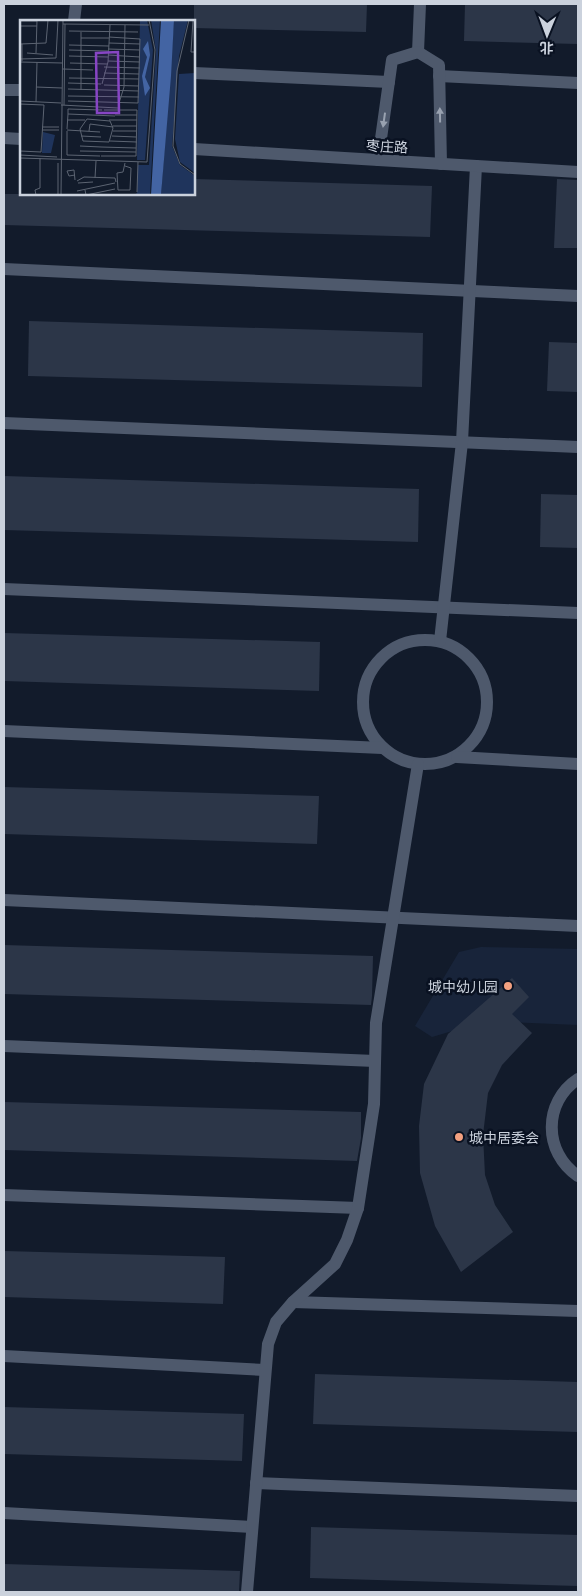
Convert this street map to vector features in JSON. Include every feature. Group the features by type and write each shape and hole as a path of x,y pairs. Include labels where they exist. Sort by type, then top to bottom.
{"street":[{"path":"74,20 76,4"},
{"path":"418,52 420,4"},
{"path":"378,160 392,60 418,52 439,65 440,164"},
{"path":"195,73 389,82"},
{"path":"439,76 578,83"},
{"path":"4,90 20,90"},
{"path":"4,138 20,139"},
{"name":"枣庄路","path":"195,149 578,172"},
{"path":"440,641 462,442 476,166"},
{"path":"4,269 578,296"},
{"path":"4,423 578,447"},
{"path":"4,589 578,612"},
{"path":"418,640 440,641 460,650 476,664 486,683 488,705 484,726 472,744 457,757 438,764 418,764 399,759 382,748 370,732 363,714 363,694 369,675 380,658 397,646 418,640"},
{"path":"4,730 382,748"},
{"path":"457,757 578,764"},
{"path":"247,1592 268,1344 276,1322 293,1302 335,1264 347,1240 358,1208 374,1104 376,1023 418,764"},
{"path":"4,900 578,926"},
{"path":"4,1046 375,1061"},
{"path":"578,1079 569,1085 558,1100 551,1118 552,1137 558,1155 569,1170 578,1176"},
{"path":"4,1195 358,1208"},
{"path":"293,1302 578,1311"},
{"path":"4,1356 265,1370"},
{"path":"256,1483 578,1496"},
{"path":"4,1513 252,1527"}],"shaded area":[{"name":"城中幼儿园","path":"481,947 578,949 578,1025 486,1021 432,1037 415,1026 459,952"}],"building":[{"path":"194,4 367,4 366,32 195,28"},
{"path":"465,4 578,4 578,44 464,41"},
{"path":"195,179 432,186 430,237 4,225 4,194 195,195"},
{"path":"557,179 578,180 578,248 554,248"},
{"path":"29,321 423,333 422,387 28,376"},
{"path":"549,342 578,343 578,392 547,391"},
{"path":"4,476 419,489 418,542 4,530"},
{"path":"541,494 578,495 578,548 540,547"},
{"path":"4,633 320,642 319,691 4,681"},
{"path":"4,787 319,796 317,844 4,834"},
{"path":"4,945 373,956 371,1005 4,994"},
{"path":"512,978 529,997 512,1014 532,1033 502,1065 488,1093 483,1135 485,1175 495,1205 513,1232 461,1272 435,1226 420,1173 419,1126 424,1084 448,1034"},
{"path":"4,1102 361,1112 361,1138 357,1161 4,1150"},
{"path":"4,1251 225,1257 223,1304 4,1297"},
{"path":"315,1374 578,1382 578,1432 313,1424"},
{"path":"4,1407 244,1414 242,1461 4,1454"},
{"path":"311,1527 578,1535 578,1586 310,1578"},
{"path":"4,1564 240,1571 239,1592 4,1592"}],"place":[{"name":"城中幼儿园","path":"508,986"},
{"name":"城中居委会","path":"459,1137"}]}
